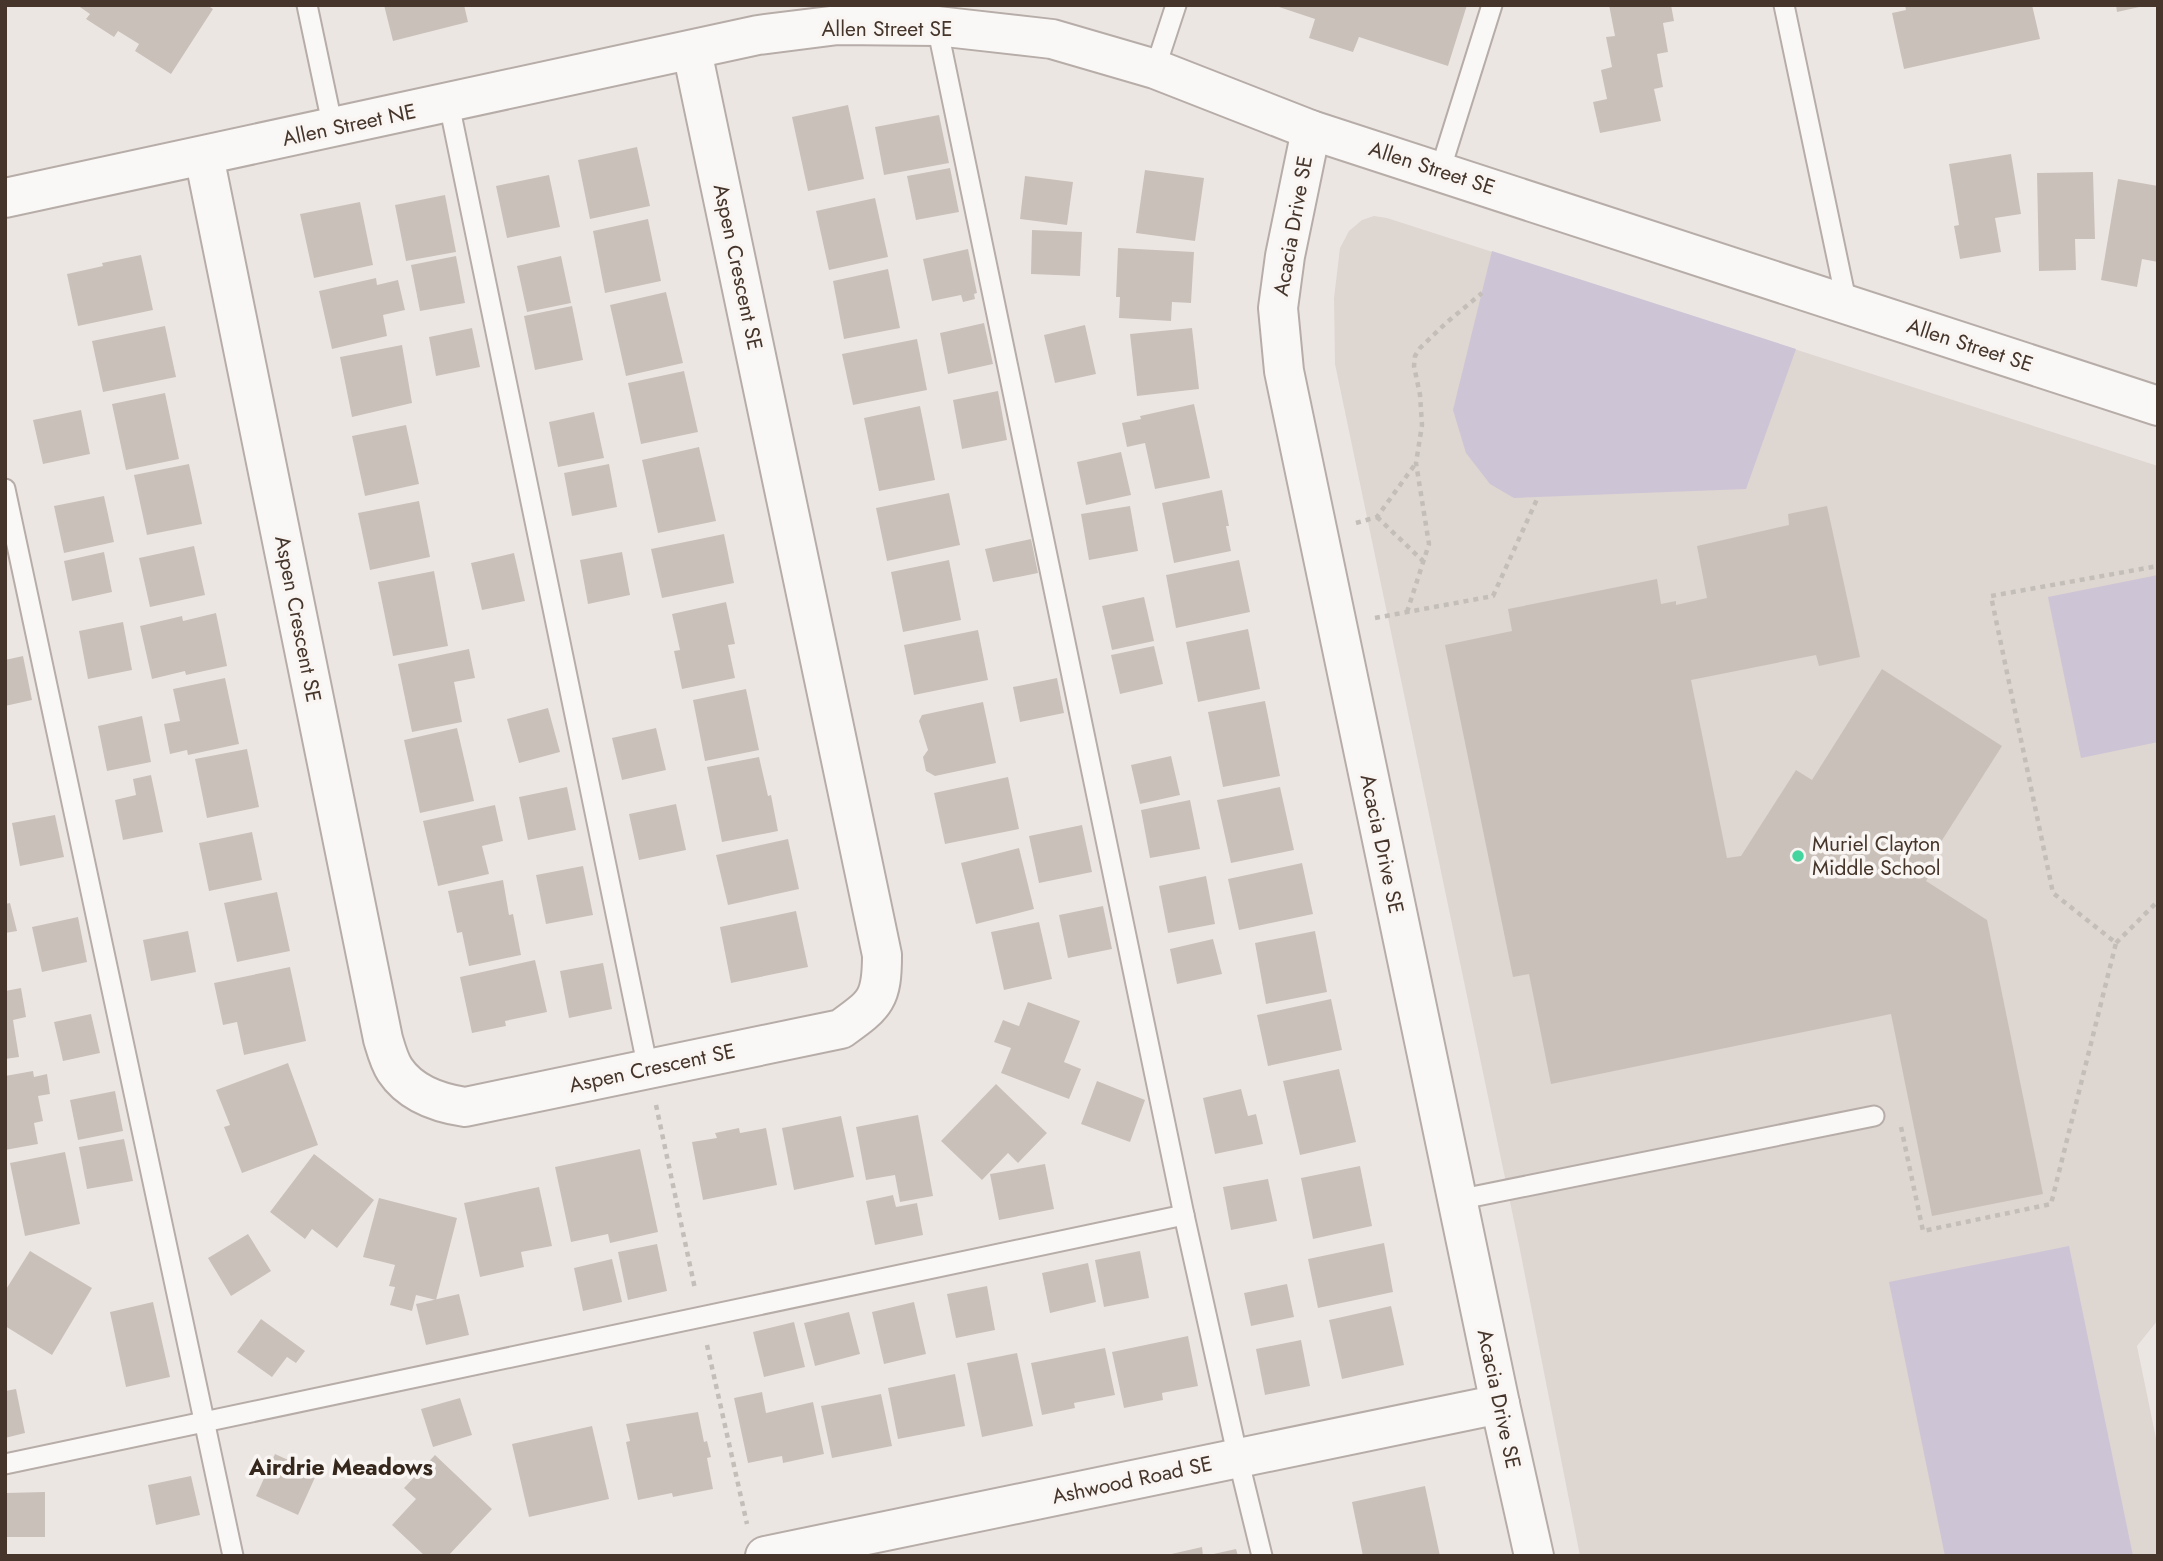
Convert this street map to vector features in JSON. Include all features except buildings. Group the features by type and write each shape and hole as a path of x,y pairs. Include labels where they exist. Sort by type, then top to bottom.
{"street":[{"name":"Allen Street SE","path":"692,51 836,15 1052,39 1155,69 1311,130 2158,406"},
{"name":"Allen Street NE","path":"5,198 692,51"},
{"name":"Aspen Crescent SE","path":"204,156 383,1039 393,1069 410,1088 439,1103 466,1107 841,1029 862,1014 878,995 882,978 882,955 692,51"},
{"name":"Acacia Drive SE","path":"1311,130 1285,256 1278,307 1284,371 1534,1556"},
{"name":"Ashwood Road SE","path":"765,1556 1500,1404"}],"lane":[{"path":"307,5 333,128"},
{"path":"1155,69 1176,5"},
{"path":"1440,171 1492,5"},
{"path":"1784,5 1847,305"},
{"path":"937,26 1184,1214 1262,1556"},
{"path":"449,104 648,1069"},
{"path":"5,489 233,1556"},
{"path":"1457,1200 1874,1116"},
{"path":"5,1464 1184,1214"}],"path":[{"path":"1407,612 1429,538 1416,463 1422,425 1415,356 1446,323 1482,293"},
{"path":"1318,532 1377,517 1416,463"},
{"path":"1337,626 1493,596 1538,497"},
{"path":"1377,517 1423,561"},
{"path":"2116,943 2053,893 1991,596 2158,566"},
{"path":"1874,1116 1898,1111 1923,1231 2051,1204 2116,943 2158,901"}],"shaded area":[{"name":"Muriel Clayton Middle School","path":"1374,216 2158,466 2158,1320 2137,1346 2158,1448 2158,1556 1580,1556 1519,1245 1335,364 1334,298 1340,248 1349,231 1362,220"},
{"path":"1492,251 1796,349 1746,489 1514,498 1490,484 1466,453 1453,410"},
{"path":"2158,575 2158,742 2081,758 2048,597"},
{"path":"2069,1246 2133,1556 1945,1556 1889,1282"}],"place":[{"name":"Muriel Clayton Middle School","path":"1798,856"}],"district":[{"name":"Airdrie Meadows","path":"341,1467"}]}
